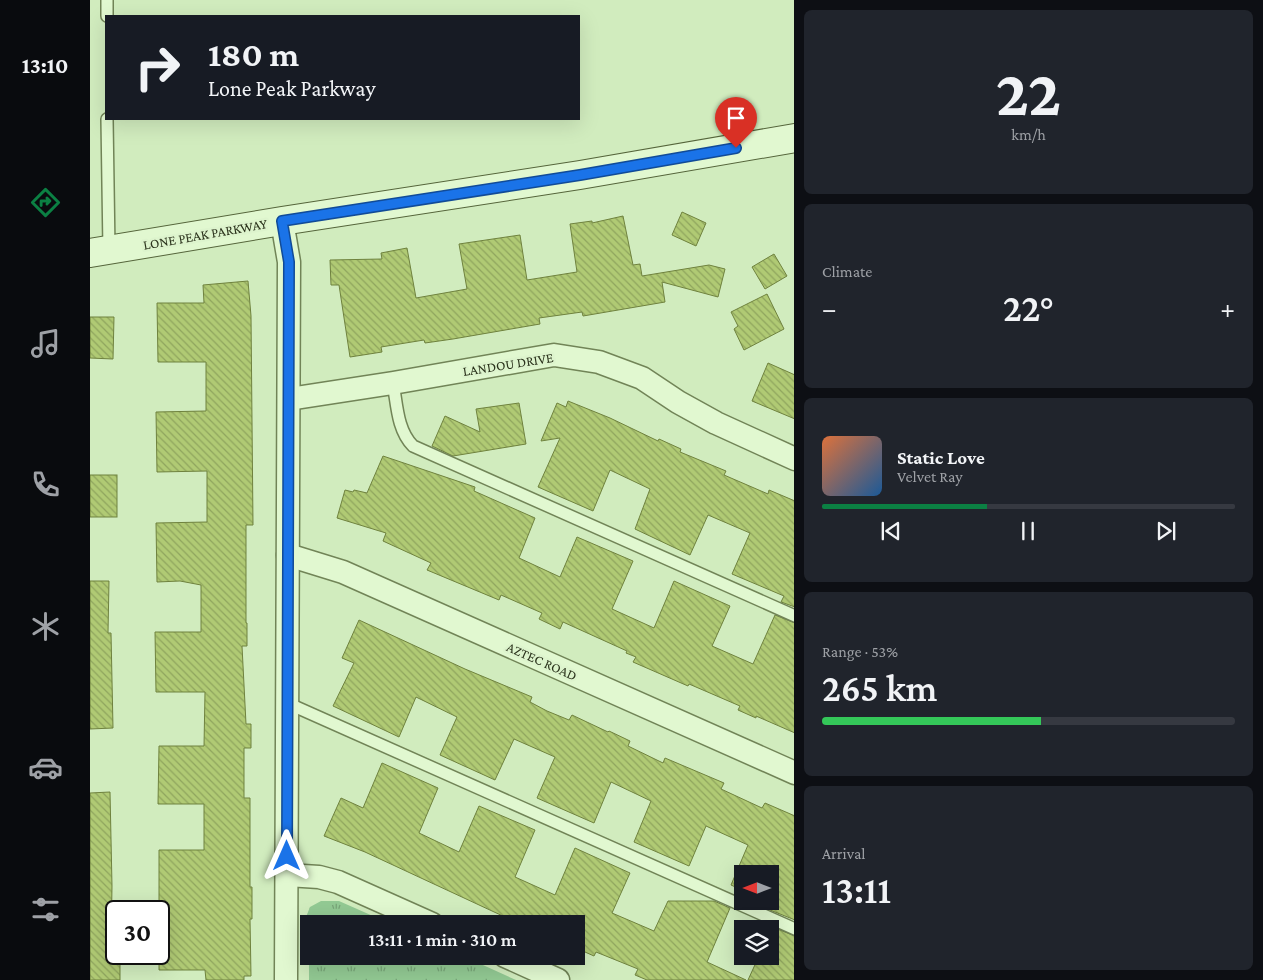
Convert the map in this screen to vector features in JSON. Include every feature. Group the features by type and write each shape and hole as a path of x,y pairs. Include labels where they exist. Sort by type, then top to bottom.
{"main road":[{"name":"LONE PEAK PARKWAY","path":"100,252 282,221 580,175 794,138"}],"street":[{"path":"282,221 289,262 286,980"},
{"name":"LANDOU DRIVE","path":"289,399 554,355 599,362 642,378 678,402 716,423 794,459"},
{"name":"AZTEC ROAD","path":"288,555 344,572 794,773"},
{"path":"287,875 319,877 338,882 412,915"},
{"path":"525,965 558,980"}],"lane":[{"path":"107,0 107,15"},
{"path":"100,252 107,120"},
{"path":"394,383 401,427 405,438 413,446 794,616"},
{"path":"287,703 794,930"}],"green space":[{"path":"321,901 339,901 371,915 307,915 310,907"},
{"path":"309,965 483,965 516,980 309,980"}],"building":[{"path":"682,212 706,223 696,246 672,235"},
{"path":"623,216 633,265 640,264 642,276 709,265 725,269 718,297 662,282 665,302 583,316 582,312 539,318 540,324 453,339 425,343 424,340 381,347 382,352 350,357 339,285 331,285 330,260 382,259 381,253 407,248 416,298 467,289 459,244 520,235 527,280 577,272 570,224 592,221 592,223"},
{"path":"774,254 787,276 765,289 752,267"},
{"path":"248,281 251,316 253,525 246,525 247,646 242,646 246,724 251,724 251,748 244,748 244,798 250,798 252,919 250,919 251,976 244,976 244,980 206,980 205,970 159,970 159,965 170,965 170,900 159,900 159,850 204,850 204,804 158,804 159,746 204,746 205,692 156,692 155,632 201,632 201,585 180,581 157,582 156,523 207,522 207,471 157,472 156,412 206,411 206,362 158,362 157,303 204,303 203,285"},
{"path":"767,294 784,329 744,350 734,329 738,326 731,312"},
{"path":"90,317 114,317 113,359 90,358"},
{"path":"768,363 794,375 794,419 752,401"},
{"path":"568,401 610,418 658,441 659,439 681,449 680,452 726,471 724,475 768,494 769,490 794,501 794,607 781,602 784,596 732,574 750,533 708,515 690,555 635,529 650,489 610,470 593,511 538,487 560,438 541,441 557,403 566,407"},
{"path":"519,403 526,444 453,456 432,446 445,416 480,432 476,409"},
{"path":"383,456 475,487 474,491 535,518 519,558 560,577 577,537 633,561 612,609 654,628 674,581 730,606 712,646 753,664 775,615 794,623 794,733 738,710 740,706 633,662 636,657 626,653 627,651 563,622 560,629 539,619 542,613 501,595 499,600 427,570 431,563 383,541 386,533 337,518 345,490 367,493"},
{"path":"90,475 117,475 117,517 90,517"},
{"path":"90,581 109,581 108,633 111,633 113,728 90,729"},
{"path":"359,620 465,669 532,697 530,702 547,711 569,720 572,715 609,731 630,741 628,746 663,763 665,758 724,783 721,789 762,808 765,803 794,816 794,920 770,910 779,910 779,865 740,865 748,845 706,826 689,866 634,842 651,801 611,782 594,823 537,798 555,757 514,739 495,780 440,755 457,717 416,697 399,737 333,706 354,663 342,658"},
{"path":"382,763 438,788 419,833 459,852 479,806 535,830 515,877 555,895 575,848 630,873 612,913 654,931 668,901 714,901 730,908 707,962 746,980 647,980 635,975 638,969 596,952 594,956 585,952 585,915 501,915 365,852 324,836 341,798 363,808"},
{"path":"110,792 112,900 105,900 105,965 120,965 120,980 90,980 90,793"},
{"path":"779,930 794,936 794,980 748,980 755,965 779,965"}],"route":[{"path":"287,856 289,262 282,221 580,175 736,148"}]}
